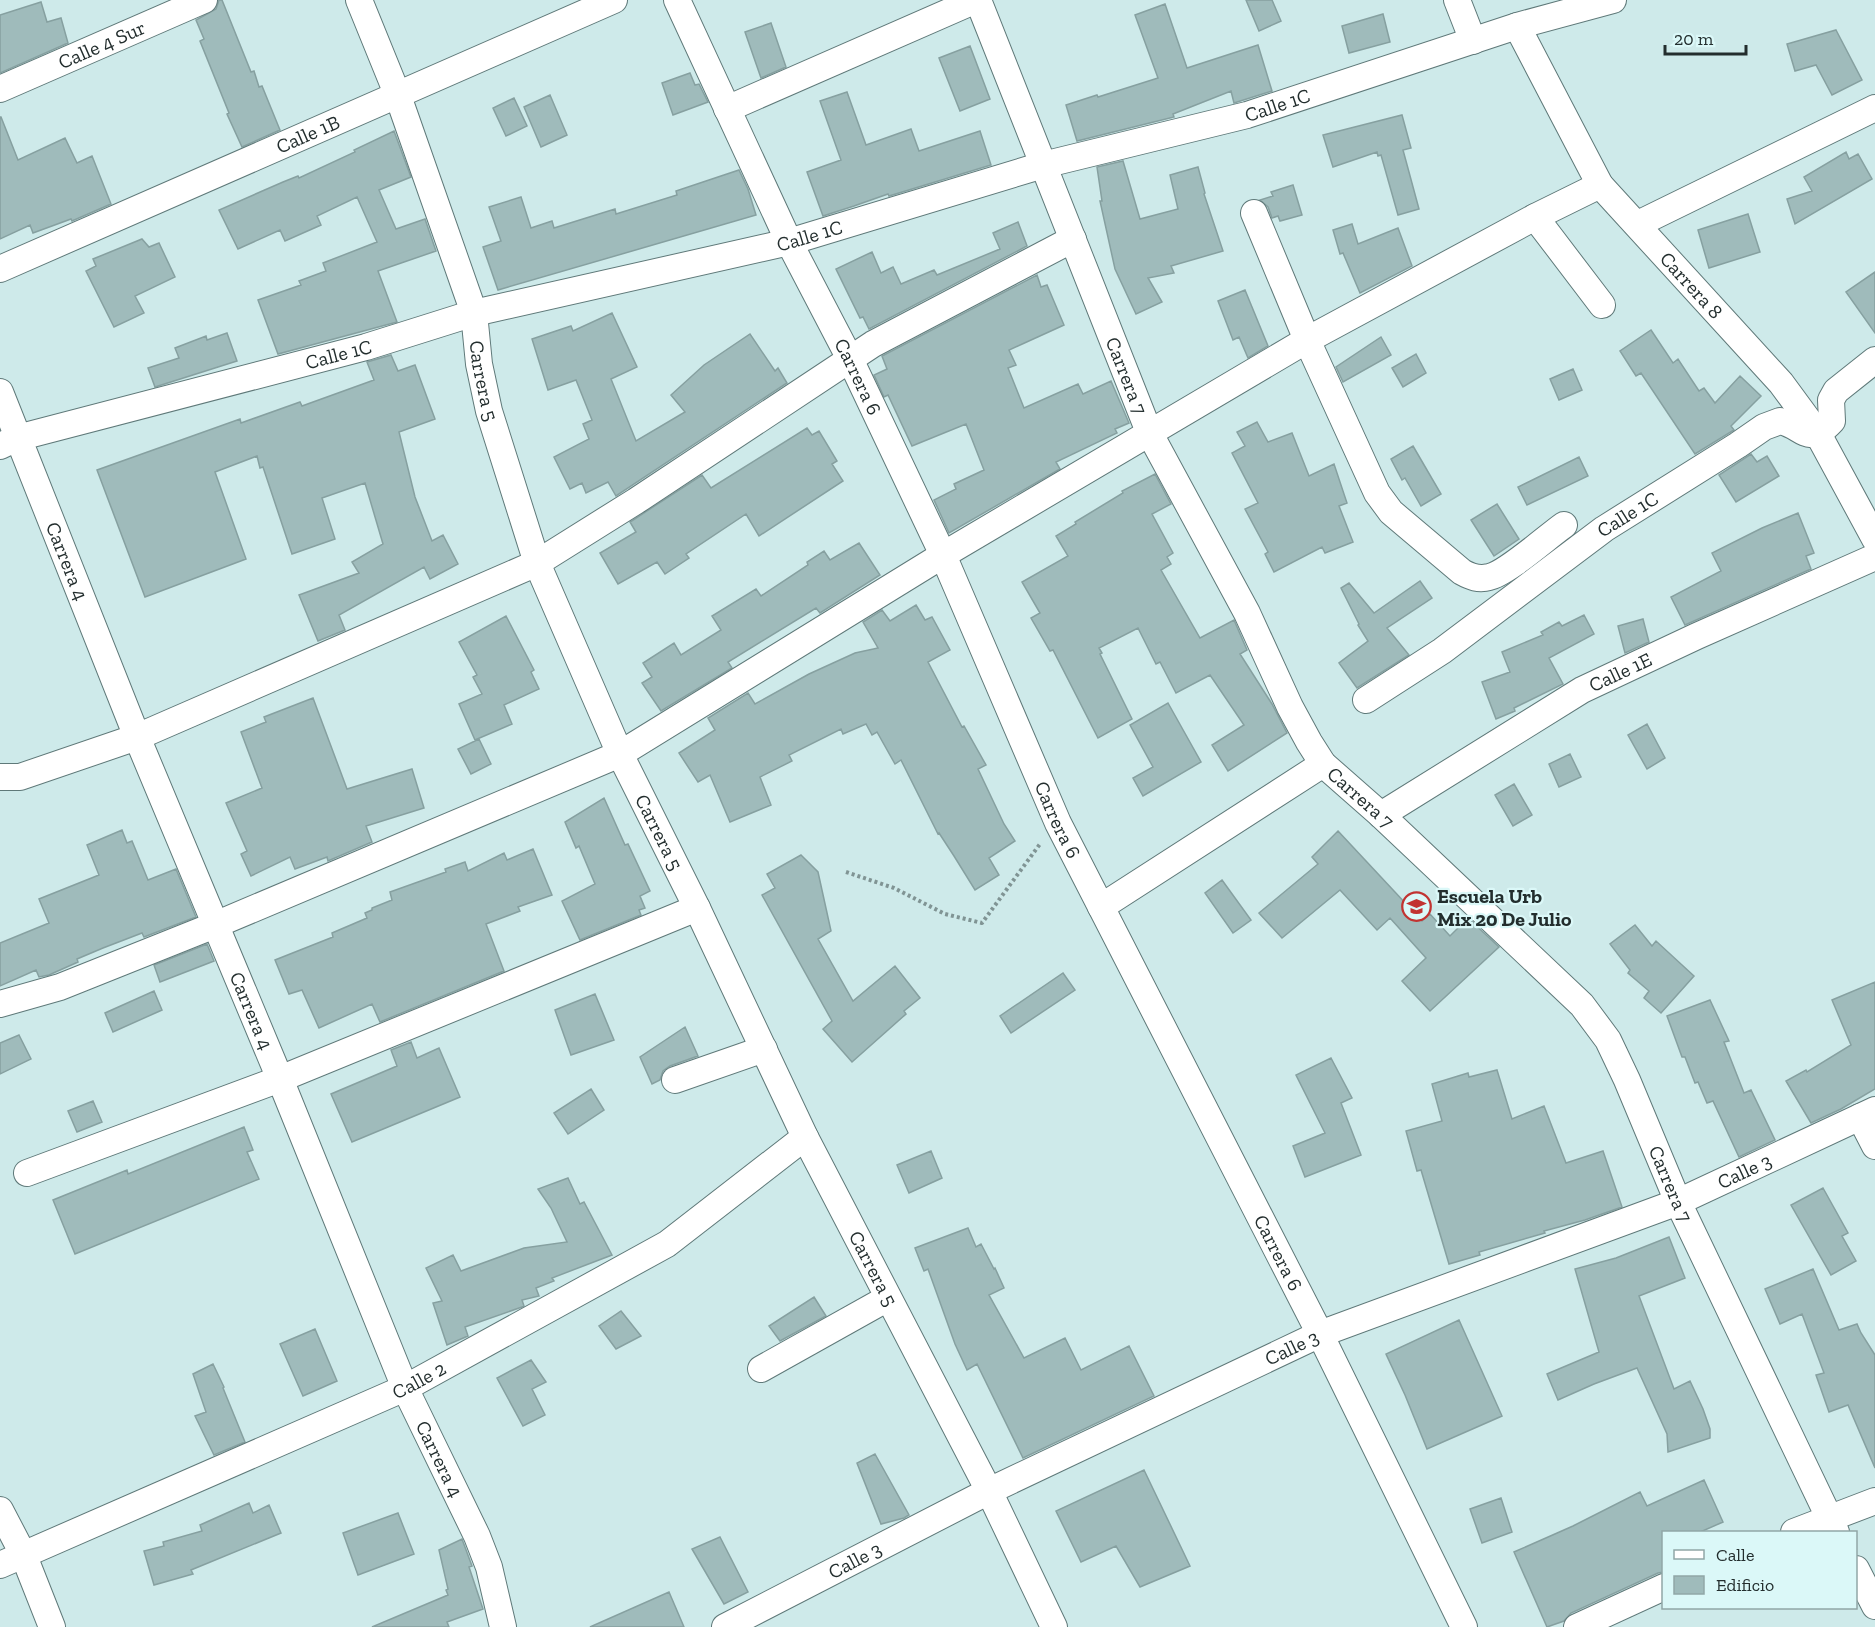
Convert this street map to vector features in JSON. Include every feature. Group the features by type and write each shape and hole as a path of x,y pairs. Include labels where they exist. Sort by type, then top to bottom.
{"street":[{"name":"Calle 4 Sur","path":"0,89 204,0"},
{"name":"Carrera 5","path":"359,0 398,96 474,313 479,364 489,411 537,563 620,754 697,908 809,1144 989,1491 1054,1627"},
{"name":"Calle 1B","path":"0,269 614,0"},
{"name":"Carrera 6","path":"677,0 789,242 850,359 943,555 1060,827 1320,1334 1464,1627"},
{"path":"727,109 977,0"},
{"name":"Carrera 7","path":"977,0 1149,432 1247,613 1290,707 1323,764 1582,1005 1608,1040 1678,1202 1832,1525"},
{"path":"1457,0 1473,41"},
{"name":"Calle 1C","path":"9,442 366,347 474,313 789,242 1043,165 1247,115 1516,26 1613,0"},
{"name":"Carrera 8","path":"1516,26 1600,185 1781,383 1812,427 1875,539"},
{"path":"1638,224 1875,108"},
{"path":"0,1005 60,987 215,925 620,754 943,555 1307,340 1535,217 1600,185"},
{"path":"1254,213 1307,340 1377,493 1391,512 1462,572 1479,579 1497,575 1564,525"},
{"path":"1535,217 1602,305"},
{"path":"0,777 20,777 137,737 537,563 636,501 882,339 1073,239"},
{"path":"1812,427 1832,421 1831,400 1836,391 1875,360"},
{"name":"Carrera 4","path":"0,392 9,442 137,737 280,1079 405,1388 477,1536 489,1567 503,1627"},
{"name":"Calle 1C","path":"1366,700 1442,651 1604,529 1738,445 1764,426 1780,421 1809,435 1812,427"},
{"name":"Calle 1E","path":"1380,815 1582,690 1875,557"},
{"path":"1101,907 1323,764"},
{"path":"27,1173 280,1079 697,908"},
{"path":"675,1080 764,1049"},
{"path":"1868,1114 1875,1146"},
{"name":"Calle 3","path":"725,1627 989,1491 1320,1334 1678,1202 1868,1114"},
{"name":"Calle 2","path":"0,1565 405,1388 667,1244 809,1144"},
{"path":"761,1369 888,1298"},
{"path":"1804,1531 1832,1525 1875,1501"},
{"path":"0,1510 24,1556 52,1627"},
{"path":"1857,1571 1875,1606"},
{"path":"1577,1627 1662,1588"}],"path":[{"path":"846,872 894,888 945,914 982,922 1034,850 1060,827"}],"building":[{"path":"219,0 222,0 251,72 254,71 259,87 262,86 280,130 242,147 200,41 204,39 196,20 216,9"},
{"path":"1246,0 1272,0 1281,21 1259,31"},
{"path":"41,2 47,22 61,18 68,43 0,73 0,15"},
{"path":"1165,4 1187,68 1258,45 1272,91 1234,103 1231,91 1173,114 1174,117 1077,141 1066,105 1158,78 1135,15"},
{"path":"1383,14 1390,42 1349,53 1342,26"},
{"path":"771,23 786,67 761,78 745,32"},
{"path":"1836,30 1862,80 1832,95 1816,65 1795,71 1787,44"},
{"path":"970,46 990,99 960,111 939,58"},
{"path":"690,73 695,85 699,84 708,102 673,115 662,83"},
{"path":"847,92 866,145 911,129 919,151 980,131 991,165 889,196 888,194 823,216 807,172 841,160 820,101"},
{"path":"550,95 567,135 541,147 524,107"},
{"path":"514,98 527,126 506,136 493,108"},
{"path":"1402,115 1411,148 1403,150 1419,209 1398,215 1381,155 1378,156 1377,152 1333,167 1323,135"},
{"path":"0,117 18,160 65,138 77,163 92,156 111,204 72,221 71,219 33,233 30,225 0,239"},
{"path":"394,131 411,177 379,190 396,229 425,219 436,251 378,271 397,322 278,354 258,300 301,285 299,281 326,271 323,263 377,242 357,197 317,216 321,225 285,241 280,230 238,249 219,210 298,176 299,178"},
{"path":"1846,152 1849,159 1858,154 1872,179 1795,224 1787,199 1812,191 1804,177"},
{"path":"1123,161 1140,219 1178,209 1170,175 1198,167 1204,194 1223,251 1171,266 1174,273 1148,278 1162,302 1136,314 1115,269 1100,201 1102,201 1097,167"},
{"path":"739,170 756,215 498,290 483,247 501,241 489,207 521,197 531,228 552,221 554,228 615,209 616,214 677,195 676,191"},
{"path":"1293,185 1302,215 1280,221 1278,216 1272,218 1268,207 1260,200 1273,196 1271,192"},
{"path":"1748,214 1760,252 1709,268 1698,230"},
{"path":"1018,222 1027,246 869,329 863,317 860,318 836,269 872,252 881,273 893,267 901,284 934,270 937,275 1000,249 993,233"},
{"path":"1352,224 1358,244 1398,228 1412,266 1360,293 1343,253 1340,254 1333,230"},
{"path":"142,239 149,247 159,243 175,277 135,296 144,313 114,327 86,271 96,266 93,259"},
{"path":"1875,272 1875,333 1846,292"},
{"path":"1037,275 1041,287 1047,285 1064,325 1009,350 1016,365 1008,368 1024,408 1078,384 1083,394 1111,381 1129,423 1115,429 1117,433 1056,462 1060,469 949,533 934,500 956,489 954,484 984,470 966,424 912,446 888,395 884,397 874,375 887,369 882,356"},
{"path":"1245,290 1268,346 1248,358 1239,337 1233,340 1218,301"},
{"path":"612,313 637,367 611,379 636,441 685,412 671,395 704,365 750,334 775,371 778,368 787,383 616,496 608,482 586,493 582,483 570,489 554,457 589,439 583,424 592,420 576,380 548,390 532,339 571,326 573,331"},
{"path":"1651,330 1673,363 1678,359 1699,391 1704,388 1715,403 1740,376 1761,396 1731,426 1734,430 1695,454 1641,373 1636,376 1620,351"},
{"path":"227,333 237,361 155,387 148,368 179,358 175,348 206,336 207,340"},
{"path":"1381,337 1391,355 1343,382 1336,367"},
{"path":"1416,354 1426,373 1403,387 1392,368"},
{"path":"391,355 398,371 415,365 435,419 399,432 415,497 432,541 443,535 458,564 430,579 424,567 339,615 345,630 318,641 299,595 359,573 352,562 383,544 365,483 322,498 335,539 292,554 263,467 260,468 257,456 215,472 246,559 145,597 97,470 240,419 241,423 300,402 302,406 374,380 367,362"},
{"path":"1573,369 1582,390 1559,400 1550,379"},
{"path":"1257,422 1268,442 1292,433 1309,476 1334,464 1347,503 1339,506 1353,542 1325,553 1322,547 1274,572 1265,554 1268,552 1245,509 1258,503 1232,453 1245,446 1237,432"},
{"path":"807,428 812,435 819,431 837,461 832,464 843,481 759,536 746,514 686,554 689,558 665,574 657,562 618,584 600,553 636,532 630,522 702,475 711,488"},
{"path":"1413,446 1441,494 1421,506 1405,478 1402,480 1391,459"},
{"path":"1751,454 1757,462 1767,456 1779,476 1736,502 1719,475"},
{"path":"1579,457 1588,476 1527,505 1518,487"},
{"path":"1155,474 1171,504 1152,514 1173,553 1167,557 1171,564 1161,570 1200,638 1234,620 1247,650 1240,654 1272,704 1287,733 1228,771 1212,745 1244,725 1210,675 1176,693 1160,662 1156,664 1138,628 1099,648 1132,719 1098,738 1053,650 1050,651 1031,618 1040,613 1022,582 1068,556 1056,536 1123,493 1122,491"},
{"path":"1497,504 1519,539 1494,556 1471,520"},
{"path":"1798,513 1814,553 1806,556 1811,569 1685,625 1671,597 1721,571 1712,553"},
{"path":"859,543 880,575 820,613 816,608 728,662 732,668 661,711 642,683 652,677 643,663 674,643 681,655 721,630 712,616 756,589 761,596 808,565 807,562 824,551 830,560"},
{"path":"1420,581 1432,598 1387,628 1409,655 1357,688 1339,663 1368,641 1341,588 1349,583 1374,613"},
{"path":"916,605 925,620 932,617 950,650 928,662 962,727 964,726 986,765 978,769 1004,824 1015,841 989,858 999,875 975,890 938,834 901,760 895,764 877,732 872,735 866,724 843,734 841,729 789,755 792,761 760,777 771,805 730,822 710,775 698,782 679,753 715,730 708,718 748,693 755,704 809,674 855,653 878,648 863,622 882,610 890,621"},
{"path":"1584,615 1594,634 1549,658 1563,684 1496,719 1482,682 1510,672 1502,652 1543,635 1541,632 1559,622 1562,626"},
{"path":"506,616 534,670 531,672 539,689 504,705 512,724 475,740 459,704 482,694 473,677 477,675 459,642"},
{"path":"1643,619 1649,642 1625,653 1618,626"},
{"path":"313,698 347,789 412,769 424,808 366,826 372,842 328,861 327,857 295,869 290,857 251,876 241,854 247,851 226,803 262,788 241,732 266,722 264,717"},
{"path":"1168,703 1201,762 1143,796 1133,778 1153,767 1130,725"},
{"path":"1647,724 1665,758 1647,769 1628,735"},
{"path":"479,739 491,764 471,774 458,749"},
{"path":"1570,754 1581,777 1559,787 1549,764"},
{"path":"1514,784 1532,815 1513,826 1495,795"},
{"path":"604,798 625,845 628,844 650,891 640,896 645,908 639,910 641,915 580,940 562,901 595,884 579,846 576,848 565,822"},
{"path":"122,830 127,843 132,841 148,880 176,869 196,917 144,937 142,933 103,948 49,975 39,977 36,970 0,986 0,943 49,923 39,899 99,875 87,845"},
{"path":"1338,831 1422,921 1430,914 1450,936 1468,918 1499,947 1430,1011 1402,981 1426,958 1390,918 1377,930 1340,890 1282,938 1259,913 1318,864 1312,857"},
{"path":"533,849 552,895 518,907 520,911 486,924 504,971 380,1022 372,1004 319,1028 302,990 289,994 275,960 333,937 332,933 367,918 365,913 392,900 390,892 446,872 445,869 465,862 468,871 504,853 507,860"},
{"path":"801,855 818,872 831,931 818,939 853,1001 895,966 920,998 904,1011 906,1014 852,1062 823,1029 832,1021 762,895 775,888 767,874"},
{"path":"1222,880 1251,920 1233,933 1205,893"},
{"path":"1635,925 1652,946 1656,941 1694,976 1661,1013 1644,998 1649,991 1628,973 1630,970 1610,944"},
{"path":"207,944 214,961 160,982 154,965"},
{"path":"1063,973 1075,990 1011,1033 1000,1016"},
{"path":"1875,982 1875,1089 1811,1123 1786,1081 1806,1070 1807,1072 1851,1045 1832,1000"},
{"path":"154,991 162,1010 113,1032 105,1013"},
{"path":"595,994 614,1040 571,1055 555,1010"},
{"path":"1710,1000 1729,1041 1724,1042 1744,1093 1751,1090 1775,1140 1739,1157 1713,1101 1707,1103 1698,1082 1695,1083 1685,1057 1682,1057 1667,1016"},
{"path":"685,1027 698,1056 670,1066 663,1071 660,1080 652,1084 640,1057"},
{"path":"19,1035 31,1059 0,1074 0,1043"},
{"path":"411,1042 417,1058 439,1048 460,1097 352,1142 331,1094 397,1066 391,1050"},
{"path":"1331,1058 1352,1098 1341,1103 1361,1155 1305,1177 1293,1146 1325,1133 1296,1075"},
{"path":"1497,1070 1512,1119 1544,1106 1566,1163 1603,1151 1622,1207 1479,1252 1480,1255 1449,1264 1421,1170 1417,1171 1406,1131 1442,1121 1432,1084 1468,1073 1469,1077"},
{"path":"591,1089 604,1110 568,1134 554,1113"},
{"path":"93,1101 102,1122 77,1132 68,1111"},
{"path":"244,1127 253,1150 247,1152 259,1179 75,1254 53,1200 127,1170 128,1174"},
{"path":"931,1151 942,1178 909,1193 897,1165"},
{"path":"568,1178 580,1204 584,1202 612,1255 552,1278 554,1281 536,1288 539,1296 522,1300 524,1306 465,1327 468,1336 447,1345 433,1303 442,1301 426,1268 453,1255 461,1271 524,1248 567,1242 551,1208 538,1189"},
{"path":"1823,1188 1848,1233 1842,1236 1856,1261 1831,1275 1791,1205"},
{"path":"968,1228 976,1247 981,1244 1004,1288 989,1295 1024,1358 1065,1338 1081,1370 1129,1346 1154,1396 1023,1458 977,1364 967,1370 955,1344 928,1269 924,1271 915,1248"},
{"path":"1669,1237 1685,1278 1639,1296 1674,1389 1690,1381 1703,1409 1710,1429 1710,1438 1668,1452 1667,1434 1637,1368 1558,1400 1547,1374 1599,1352 1575,1269 1616,1258"},
{"path":"1813,1269 1839,1330 1857,1324 1875,1355 1875,1468 1848,1405 1829,1412 1816,1375 1824,1373 1802,1314 1780,1324 1765,1289"},
{"path":"814,1297 826,1316 780,1341 769,1326"},
{"path":"621,1311 641,1336 616,1349 599,1326"},
{"path":"1459,1320 1502,1416 1427,1449 1386,1354"},
{"path":"315,1329 337,1381 303,1396 280,1344"},
{"path":"531,1360 546,1382 532,1389 545,1415 523,1426 497,1378"},
{"path":"213,1364 245,1442 214,1455 195,1416 206,1412 193,1374"},
{"path":"875,1454 909,1515 904,1518 881,1524 857,1463"},
{"path":"1144,1470 1190,1566 1140,1587 1116,1546 1081,1562 1056,1511"},
{"path":"1704,1480 1723,1522 1703,1531 1662,1531 1662,1572 1571,1613 1564,1621 1547,1627 1514,1552 1573,1526 1640,1492 1647,1506"},
{"path":"1501,1498 1512,1532 1482,1543 1470,1509"},
{"path":"249,1503 253,1513 269,1505 281,1533 191,1570 193,1574 154,1585 144,1551 164,1546 163,1542 202,1531 200,1525"},
{"path":"398,1513 414,1554 358,1575 343,1533"},
{"path":"720,1537 748,1592 724,1604 692,1549"},
{"path":"462,1539 472,1566 469,1567 483,1609 447,1622 449,1627 372,1627 448,1595 439,1550"},
{"path":"669,1592 684,1627 590,1627"}],"place":[{"name":"Escuela Urb Mix 20 De Julio","path":"1416,907"}]}
